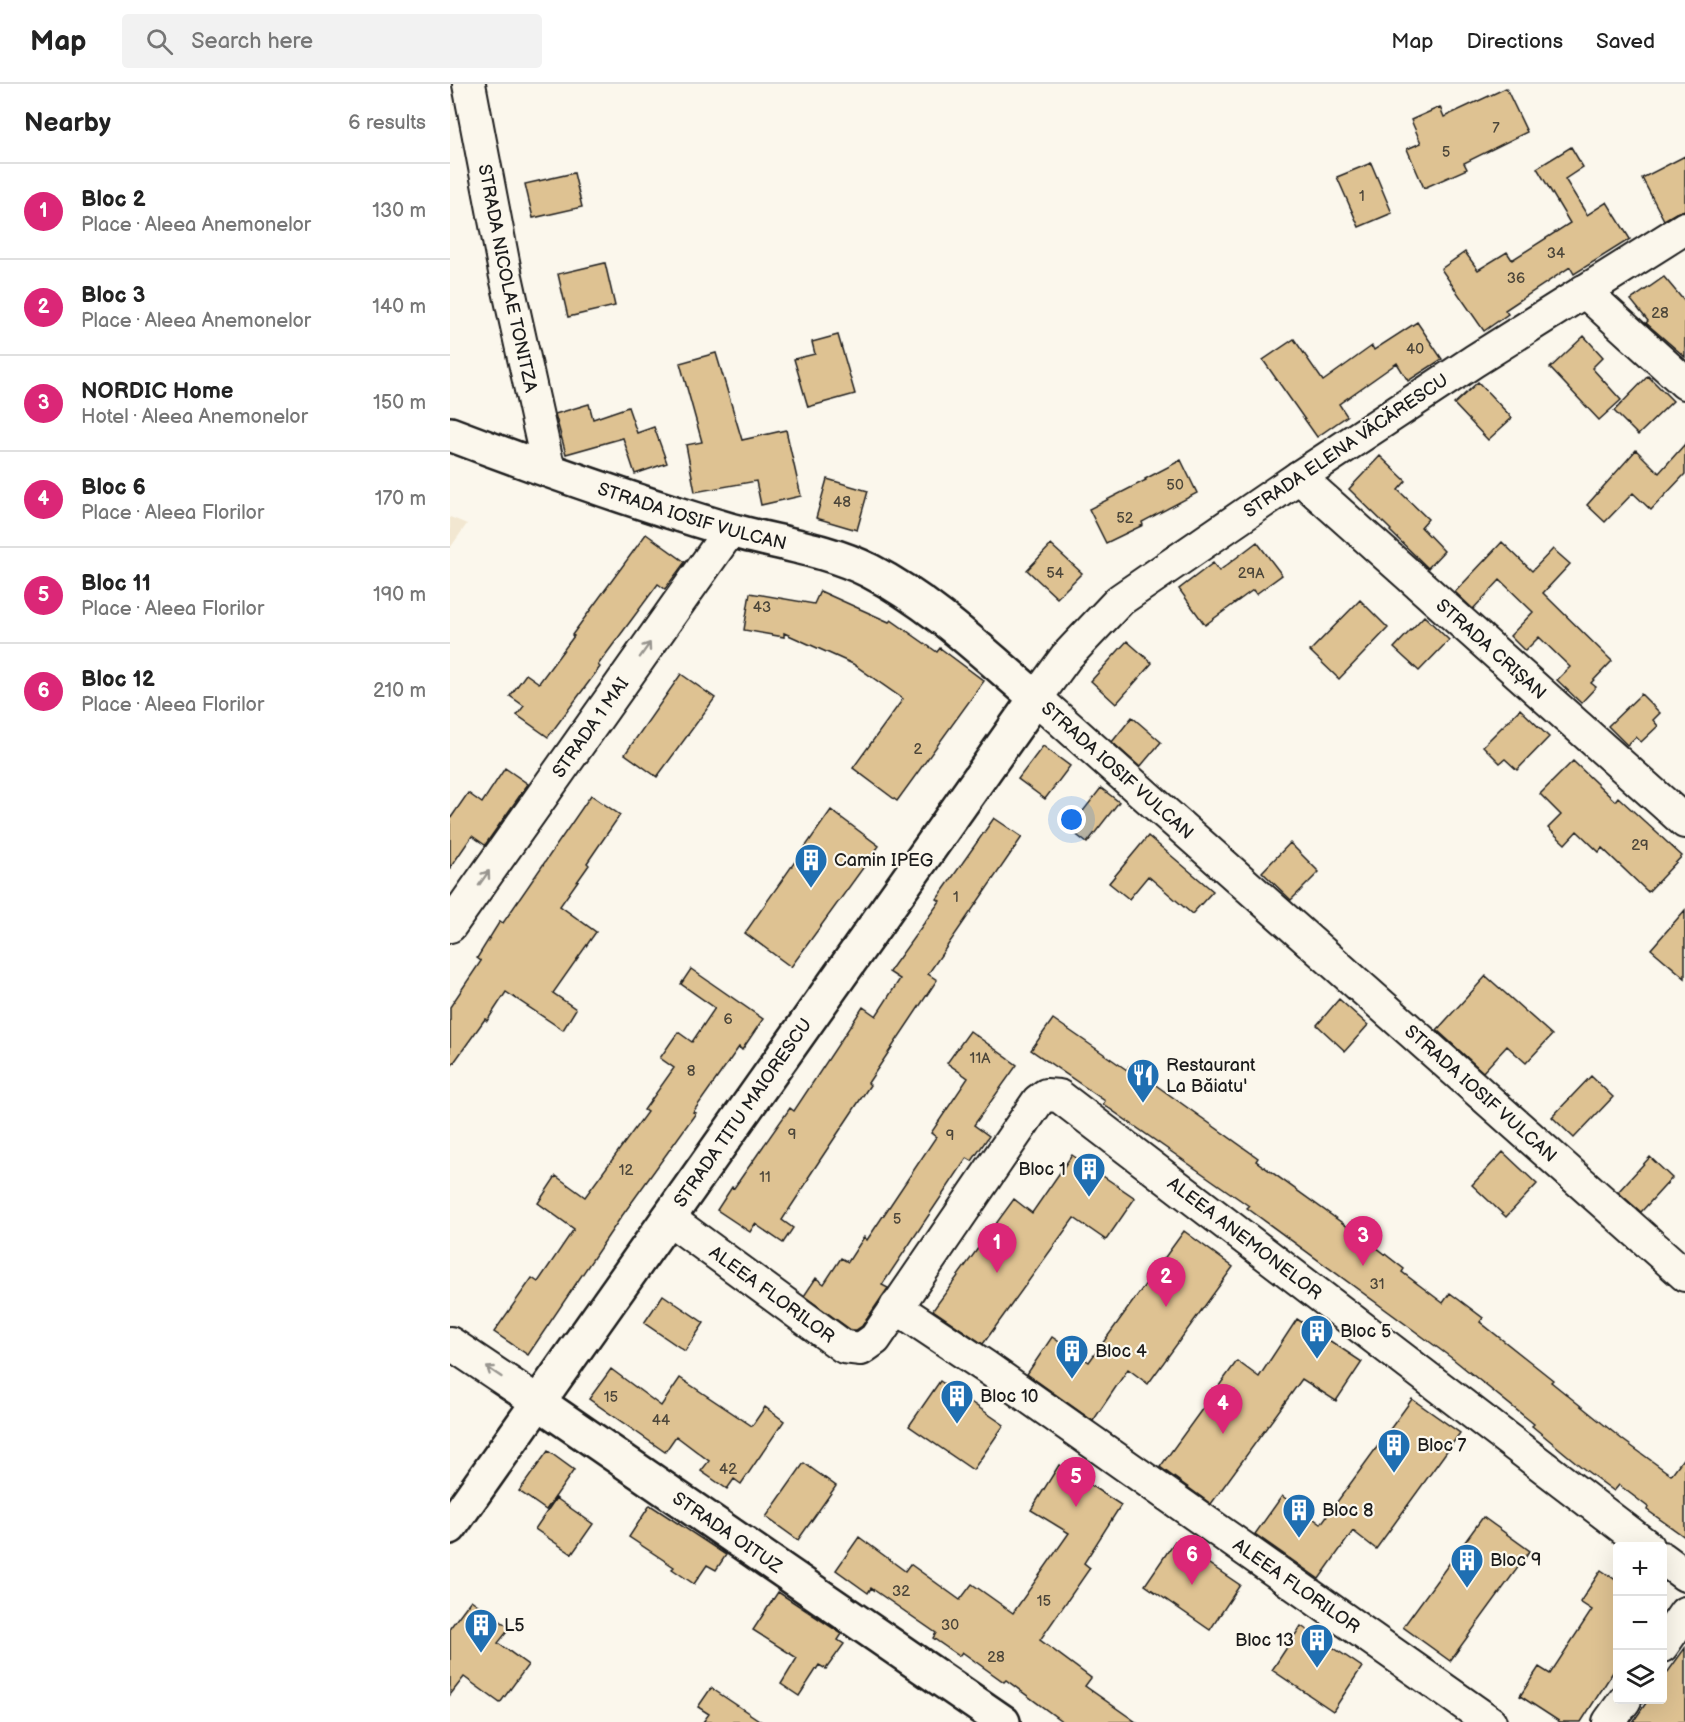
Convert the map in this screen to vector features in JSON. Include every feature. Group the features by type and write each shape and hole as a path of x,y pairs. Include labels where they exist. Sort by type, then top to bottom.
{"main road":[{"name":"STRADA IOSIF VULCAN","path":"450,434 549,471 730,530 830,555 868,570 893,584 936,614 1036,699"},
{"name":"STRADA TITU MAIORESCU","path":"450,1527 1036,699"},
{"name":"STRADA OITUZ","path":"538,1402 1002,1722"}],"street":[{"name":"STRADA NICOLAE TONITZA","path":"469,84 505,272 549,471"},
{"name":"STRADA ELENA VĂCĂRESCU","path":"1036,699 1066,657 1120,600 1299,477 1584,291 1685,228"},
{"path":"1584,291 1685,383"},
{"name":"STRADA CRIȘAN","path":"1299,477 1685,822"},
{"name":"STRADA 1 MAI","path":"450,926 730,530"},
{"name":"STRADA IOSIF VULCAN","path":"1036,699 1685,1275"},
{"name":"ALEEA ANEMONELOR","path":"896,1307 1038,1101 1046,1095 1059,1096 1642,1542"},
{"name":"ALEEA FLORILOR","path":"668,1218 844,1347 861,1349 875,1338 896,1307 986,1367 1490,1722"},
{"name":"STRADA OITUZ","path":"450,1343 538,1402"},
{"path":"1667,1562 1685,1575"},
{"path":"1667,1639 1685,1613"},
{"path":"1609,1722 1622,1704"}],"shaded area":[{"path":"450,517 467,524 450,548"}],"building":[{"path":"1506,88 1527,132 1464,163 1467,169 1424,188 1407,149 1421,143 1411,120 1440,107 1444,117"},
{"path":"1571,147 1583,167 1565,179 1587,215 1607,202 1630,239 1574,274 1570,267 1505,310 1508,314 1484,331 1441,269 1465,252 1478,270 1507,252 1512,260 1570,223 1537,168"},
{"path":"1685,156 1685,210 1664,220 1642,178"},
{"path":"1371,163 1392,213 1359,227 1337,177"},
{"path":"574,173 582,207 533,218 525,184"},
{"path":"605,263 615,306 568,317 558,274"},
{"path":"1664,277 1685,302 1685,357 1646,323 1648,321 1631,300"},
{"path":"1417,322 1442,359 1408,381 1397,363 1339,404 1347,416 1317,437 1263,360 1294,339 1323,381 1372,346 1374,350"},
{"path":"838,335 855,394 808,407 794,359 815,354 812,342"},
{"path":"1584,336 1603,357 1592,368 1621,400 1599,420 1550,368"},
{"path":"716,353 742,440 786,430 801,496 761,505 756,481 695,492 686,445 702,442 680,363"},
{"path":"1648,376 1673,401 1638,435 1614,411"},
{"path":"1478,382 1512,418 1488,440 1454,404"},
{"path":"589,404 593,419 628,407 637,433 654,427 667,463 635,474 623,438 566,454 555,414"},
{"path":"1685,444 1685,474 1651,510 1633,493 1605,522 1587,505 1636,450 1659,473"},
{"path":"1380,456 1406,481 1398,490 1428,519 1421,527 1444,551 1428,568 1349,489"},
{"path":"1181,460 1197,493 1142,522 1143,525 1106,543 1089,509"},
{"path":"827,479 868,491 857,530 816,518"},
{"path":"646,534 685,562 665,589 658,584 548,737 517,715 524,706 510,696 526,674 539,683"},
{"path":"1257,542 1282,575 1256,594 1253,590 1205,625 1179,589 1213,563 1219,571"},
{"path":"1502,542 1532,571 1553,549 1570,564 1543,593 1612,661 1591,683 1596,687 1581,703 1557,680 1570,667 1539,637 1525,651 1510,636 1533,612 1500,580 1473,609 1455,592"},
{"path":"1051,545 1082,573 1057,598 1027,570"},
{"path":"820,591 889,622 891,620 937,652 940,648 984,681 897,801 853,768 903,699 853,664 784,633 784,637 744,630 750,593 814,604"},
{"path":"1360,600 1388,628 1339,679 1310,651"},
{"path":"1424,616 1449,640 1419,671 1394,648"},
{"path":"1127,641 1152,663 1116,704 1091,681"},
{"path":"681,674 715,698 657,777 625,754"},
{"path":"1641,694 1660,713 1653,720 1658,726 1641,742 1636,737 1627,745 1608,726"},
{"path":"1520,709 1549,737 1517,770 1505,759 1500,763 1483,746"},
{"path":"1132,717 1161,742 1140,767 1112,742"},
{"path":"1043,746 1070,766 1045,799 1018,779"},
{"path":"1573,761 1615,801 1618,797 1682,856 1648,892 1602,848 1599,852 1577,831 1565,844 1548,828 1561,815 1540,794"},
{"path":"505,768 528,784 485,845 472,836 450,868 450,819 468,793 482,803"},
{"path":"1101,788 1119,802 1087,843 1069,829"},
{"path":"591,795 620,815 560,906 596,932 553,993 576,1009 563,1030 506,992 487,1021 485,1019 450,1068 450,1007 481,961 477,958 500,921 503,923"},
{"name":"Camin IPEG","path":"831,810 879,846 791,967 745,933"},
{"path":"994,818 1022,837 928,974 937,980 868,1083 870,1085 782,1220 793,1228 783,1243 755,1224 750,1232 717,1210 790,1108 794,1111 863,1007 876,1016 900,979 889,972 940,901 937,899"},
{"path":"1148,836 1213,891 1192,914 1148,876 1129,899 1109,883"},
{"path":"1290,843 1319,872 1291,900 1262,872"},
{"path":"1685,910 1685,978 1651,949"},
{"path":"691,969 763,1019 742,1050 739,1047 693,1112 696,1113 619,1220 528,1355 494,1332 532,1278 538,1282 574,1229 538,1203 556,1176 585,1197 647,1112 644,1110 674,1068 660,1058 678,1032 692,1042 715,1008 681,984"},
{"path":"1486,976 1552,1035 1526,1063 1507,1046 1483,1072 1437,1030"},
{"path":"1339,999 1368,1025 1345,1051 1317,1025"},
{"path":"1053,1019 1127,1070 1129,1066 1258,1158 1256,1161 1349,1226 1404,1269 1402,1272 1443,1303 1450,1293 1483,1318 1480,1322 1553,1380 1551,1382 1671,1475 1685,1456 1685,1537 1647,1510 1648,1507 1619,1485 1614,1491 1584,1469 1532,1426 1534,1424 1453,1359 1247,1208 1249,1206 1103,1104 1105,1101 1031,1050"},
{"path":"970,1031 1017,1065 974,1125 989,1136 972,1161 967,1158 882,1285 888,1288 862,1326 851,1330 804,1296 816,1278 824,1284 841,1258 848,1262 864,1237 867,1240 936,1137 931,1133 968,1078 947,1063"},
{"path":"1591,1076 1613,1097 1574,1138 1552,1117"},
{"path":"1503,1152 1537,1184 1506,1217 1472,1185"},
{"path":"1072,1155 1135,1198 1106,1240 1074,1218 983,1344 933,1310 1014,1199 1032,1213"},
{"path":"1650,1157 1672,1178 1641,1212 1618,1192"},
{"path":"1184,1231 1233,1267 1148,1384 1128,1369 1093,1421 1027,1374 1052,1337 1089,1362"},
{"path":"663,1295 704,1323 685,1351 644,1323"},
{"path":"1297,1319 1362,1362 1336,1401 1302,1379 1211,1504 1160,1467 1237,1361 1259,1377"},
{"path":"611,1369 661,1406 680,1378 752,1426 765,1407 784,1421 741,1484 734,1479 727,1489 701,1471 709,1461 676,1436 665,1452 589,1399"},
{"name":"Bloc 10","path":"940,1381 1004,1425 973,1470 909,1426"},
{"name":"Bloc 7","path":"1412,1399 1460,1433 1376,1549 1353,1531 1319,1579 1255,1534 1282,1496 1321,1524"},
{"path":"548,1451 574,1470 546,1510 519,1491"},
{"path":"804,1463 836,1486 798,1540 766,1517"},
{"path":"1059,1465 1121,1505 1084,1563 1090,1568 1040,1640 1091,1678 1085,1686 1136,1722 1063,1722 1006,1680 1004,1682 962,1652 959,1656 933,1638 936,1633 871,1588 868,1593 836,1570 859,1537 905,1571 910,1564 960,1600 972,1584 1013,1613 1069,1533 1031,1510"},
{"path":"556,1498 593,1524 572,1554 535,1529"},
{"path":"650,1505 726,1555 716,1570 707,1565 694,1584 672,1569 674,1567 629,1537"},
{"name":"Bloc 9","path":"1483,1517 1530,1551 1450,1661 1403,1627"},
{"path":"1175,1541 1240,1585 1210,1630 1145,1585"},
{"path":"1601,1570 1613,1578 1613,1672 1581,1722 1560,1722 1520,1696 1539,1667 1550,1674 1592,1610 1580,1602"},
{"path":"778,1592 842,1634 838,1640 844,1644 826,1669 819,1665 799,1696 781,1684 797,1658 753,1630"},
{"name":"L5","path":"471,1600 510,1628 498,1643 528,1665 500,1703 464,1677 450,1695 450,1628"},
{"name":"Bloc 13","path":"1301,1626 1362,1667 1333,1711 1272,1670"},
{"path":"1685,1648 1685,1722 1633,1722 1645,1704 1667,1704 1667,1673"},
{"path":"711,1688 762,1722 703,1722 709,1714 698,1707"}],"place":[{"name":"Camin IPEG","path":"811,889"},
{"name":"Restaurant La Băiatu'","path":"1143,1104"},
{"name":"Bloc 1","path":"1089,1198"},
{"name":"NORDIC Home","path":"1363,1266"},
{"name":"Bloc 2","path":"997,1273"},
{"name":"Bloc 3","path":"1166,1307"},
{"name":"Bloc 5","path":"1317,1360"},
{"name":"Bloc 4","path":"1072,1380"},
{"name":"Bloc 10","path":"957,1425"},
{"name":"Bloc 6","path":"1223,1434"},
{"name":"Bloc 7","path":"1394,1474"},
{"name":"Bloc 11","path":"1076,1507"},
{"name":"Bloc 8","path":"1299,1539"},
{"name":"Bloc 12","path":"1192,1585"},
{"name":"Bloc 9","path":"1467,1589"},
{"name":"L5","path":"481,1654"},
{"name":"Bloc 13","path":"1317,1669"}]}
